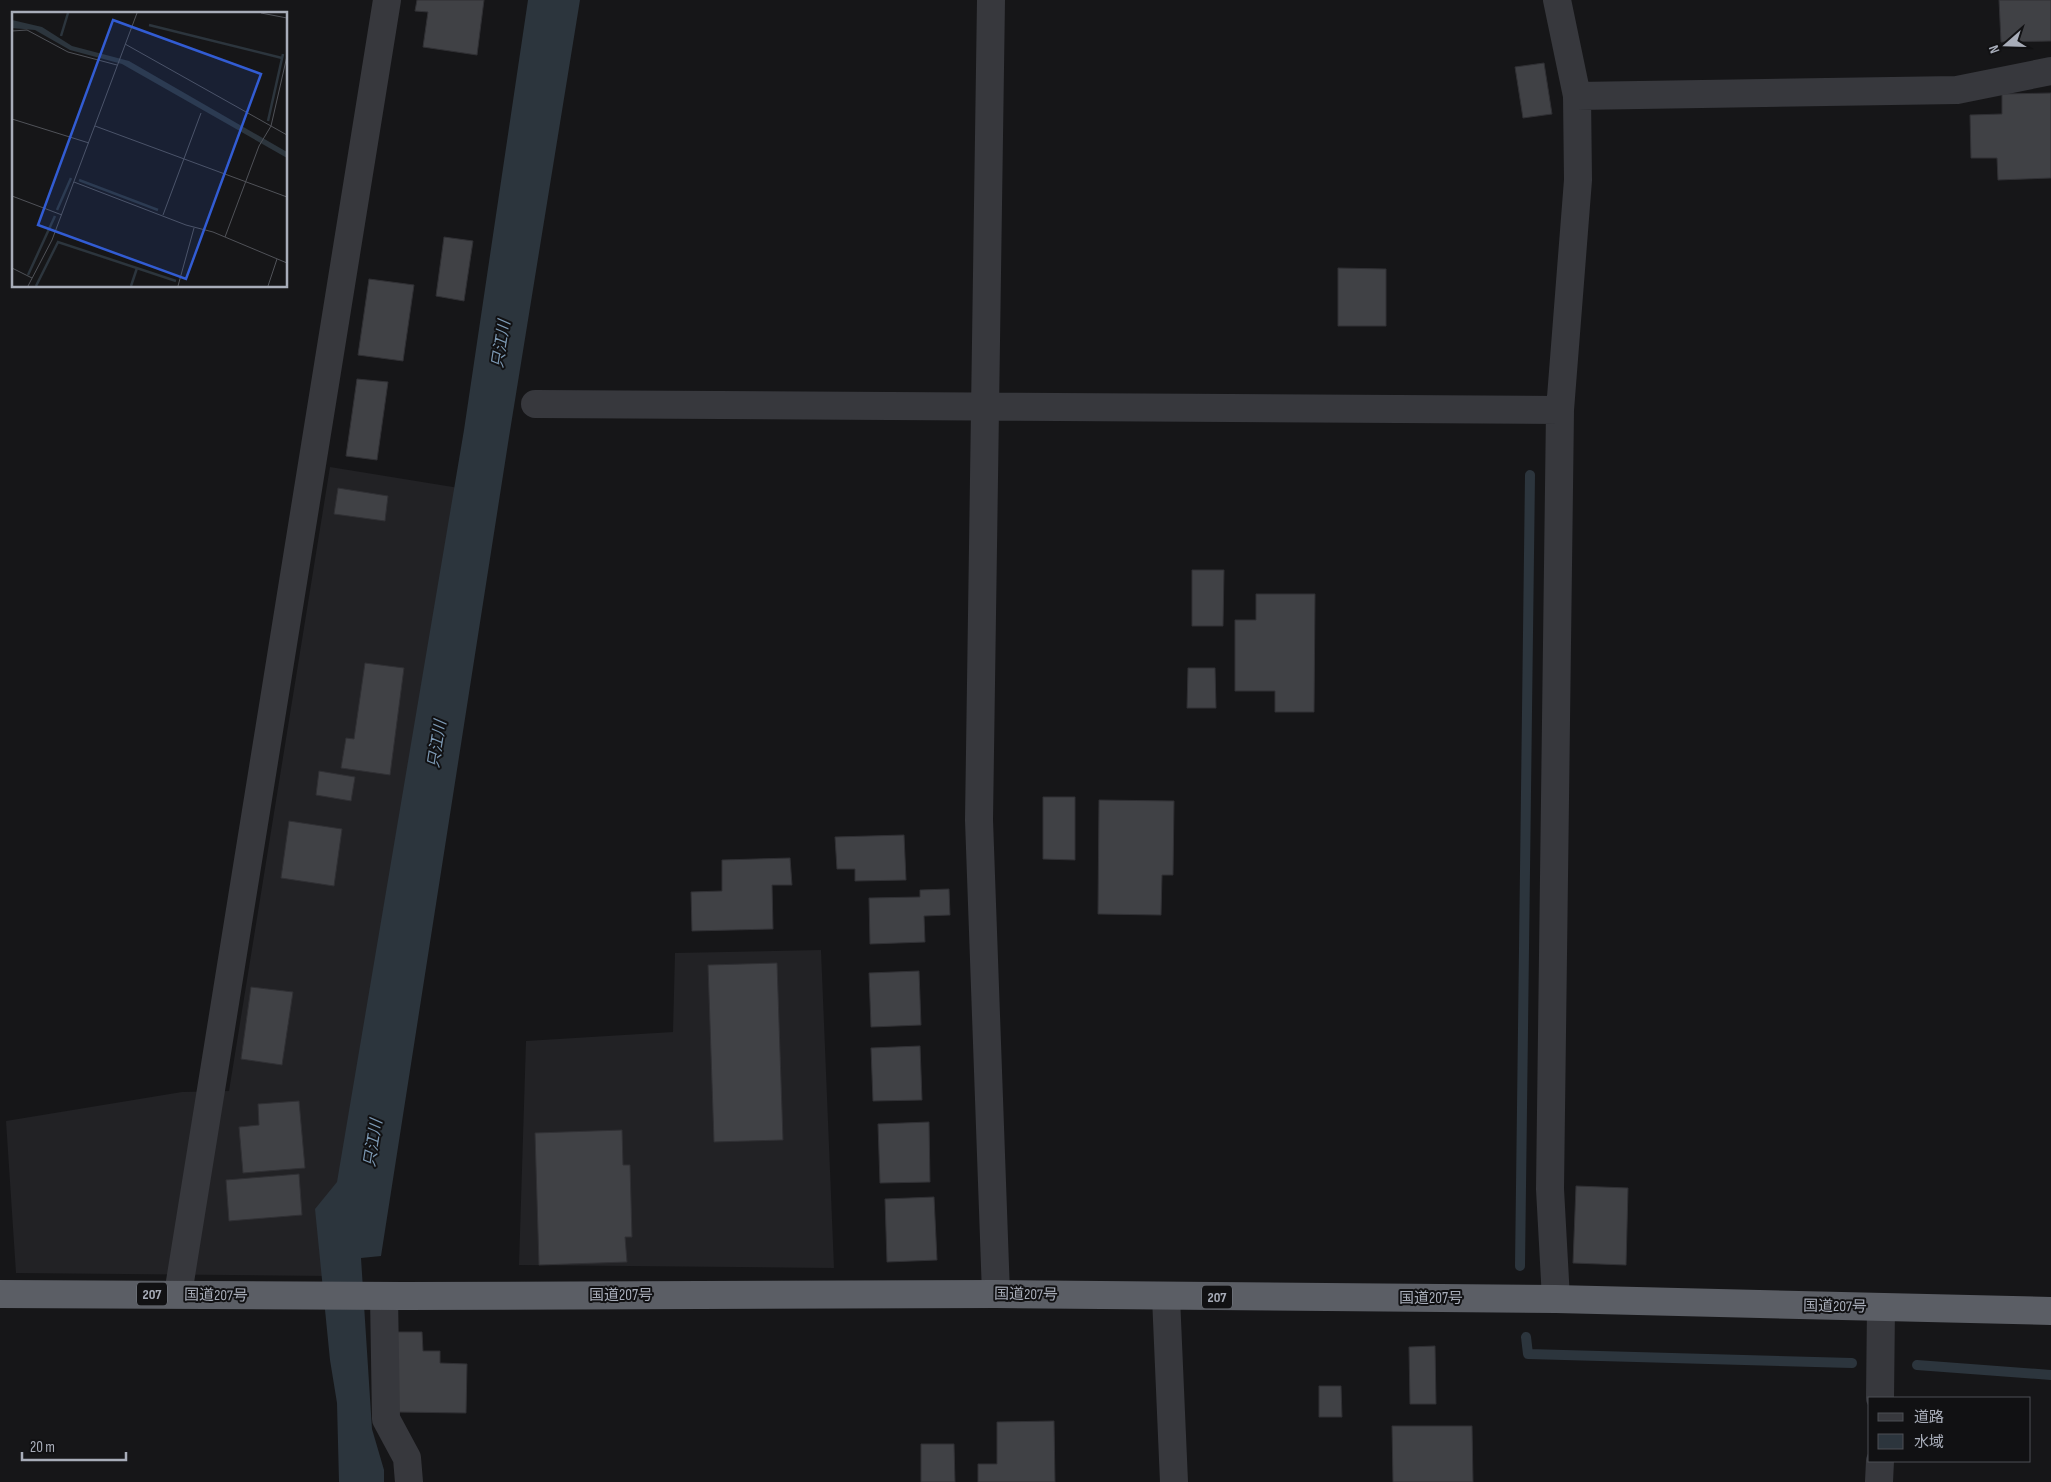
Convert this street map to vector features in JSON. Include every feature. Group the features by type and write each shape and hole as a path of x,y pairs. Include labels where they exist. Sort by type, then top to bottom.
{"highway":[{"name":"国道207号","path":"0,1294 304,1296 996,1294 1556,1299 2051,1311"}],"street":[{"path":"178,1294 387,0"},
{"path":"991,0 979,820 996,1294"},
{"path":"1556,1299 1550,1189 1560,410 1578,180 1577,96 1557,0"},
{"path":"1577,96 1957,90 2051,71"},
{"path":"535,404 1560,410"},
{"path":"384,1296 386,1419 407,1458 409,1482"},
{"path":"1166,1297 1174,1482"},
{"path":"1880,1397 1882,1307"},
{"path":"1880,1462 1880,1482"}],"shaded area":[{"path":"330,467 459,488 331,1276 16,1273 6,1121 182,1092 229,1091"},
{"path":"821,950 834,1268 519,1265 526,1041 673,1032 675,953"}],"water":[{"name":"只江川","path":"528,0 580,0 509,437 381,1256 361,1258 372,1429 384,1470 384,1482 339,1482 337,1403 330,1360 315,1209 337,1182 464,430"}],"building":[{"path":"417,0 484,0 477,55 423,47 428,12 415,11"},
{"path":"1999,0 2051,0 2051,41 2001,42"},
{"path":"1544,63 1552,114 1523,118 1515,67"},
{"path":"2051,93 2051,178 1998,180 1997,158 1971,158 1970,115 2002,114 2002,94"},
{"path":"444,237 473,241 464,301 436,296"},
{"path":"1338,268 1386,269 1386,326 1338,326"},
{"path":"369,279 414,285 403,361 358,355"},
{"path":"357,379 388,382 377,460 346,456"},
{"path":"338,488 388,496 385,521 334,514"},
{"path":"1192,570 1224,570 1223,626 1192,626"},
{"path":"1256,594 1315,594 1314,712 1275,712 1275,691 1235,691 1235,620 1256,620"},
{"path":"365,663 404,668 390,775 341,768 346,738 354,739"},
{"path":"1188,668 1215,668 1216,708 1187,708"},
{"path":"319,771 355,777 351,801 316,795"},
{"path":"1043,797 1075,797 1075,860 1043,859"},
{"path":"1099,800 1174,801 1173,875 1162,875 1161,915 1098,914"},
{"path":"289,821 342,829 334,886 281,878"},
{"path":"904,835 906,880 855,881 855,869 837,869 835,837"},
{"path":"790,858 792,885 772,885 773,929 692,931 691,892 722,891 722,860"},
{"path":"949,889 950,915 924,916 925,942 870,944 869,898 920,897 920,890"},
{"path":"777,963 783,1140 714,1142 708,965"},
{"path":"919,971 921,1025 871,1027 869,973"},
{"path":"251,987 293,992 282,1065 241,1059"},
{"path":"920,1046 922,1100 873,1101 871,1048"},
{"path":"299,1101 305,1168 243,1173 239,1127 259,1125 258,1104"},
{"path":"929,1122 930,1182 880,1183 878,1124"},
{"path":"622,1130 623,1165 630,1165 632,1237 625,1237 627,1262 539,1265 535,1133"},
{"path":"299,1174 302,1215 229,1221 226,1180"},
{"path":"1576,1186 1628,1188 1626,1265 1573,1263"},
{"path":"934,1197 937,1260 887,1262 885,1199"},
{"path":"397,1332 422,1332 423,1351 440,1351 440,1363 467,1364 466,1413 396,1412"},
{"path":"1435,1346 1436,1404 1410,1404 1409,1347"},
{"path":"1319,1386 1341,1386 1342,1417 1319,1417"},
{"path":"1054,1421 1055,1482 978,1482 978,1464 997,1464 997,1422"},
{"path":"1392,1426 1472,1426 1473,1482 1393,1482"},
{"path":"921,1444 954,1444 955,1482 921,1482"}],"waterway":[{"path":"1520,1266 1530,475"},
{"path":"1526,1337 1528,1354 1852,1363"},
{"path":"1917,1365 2051,1375"}]}
